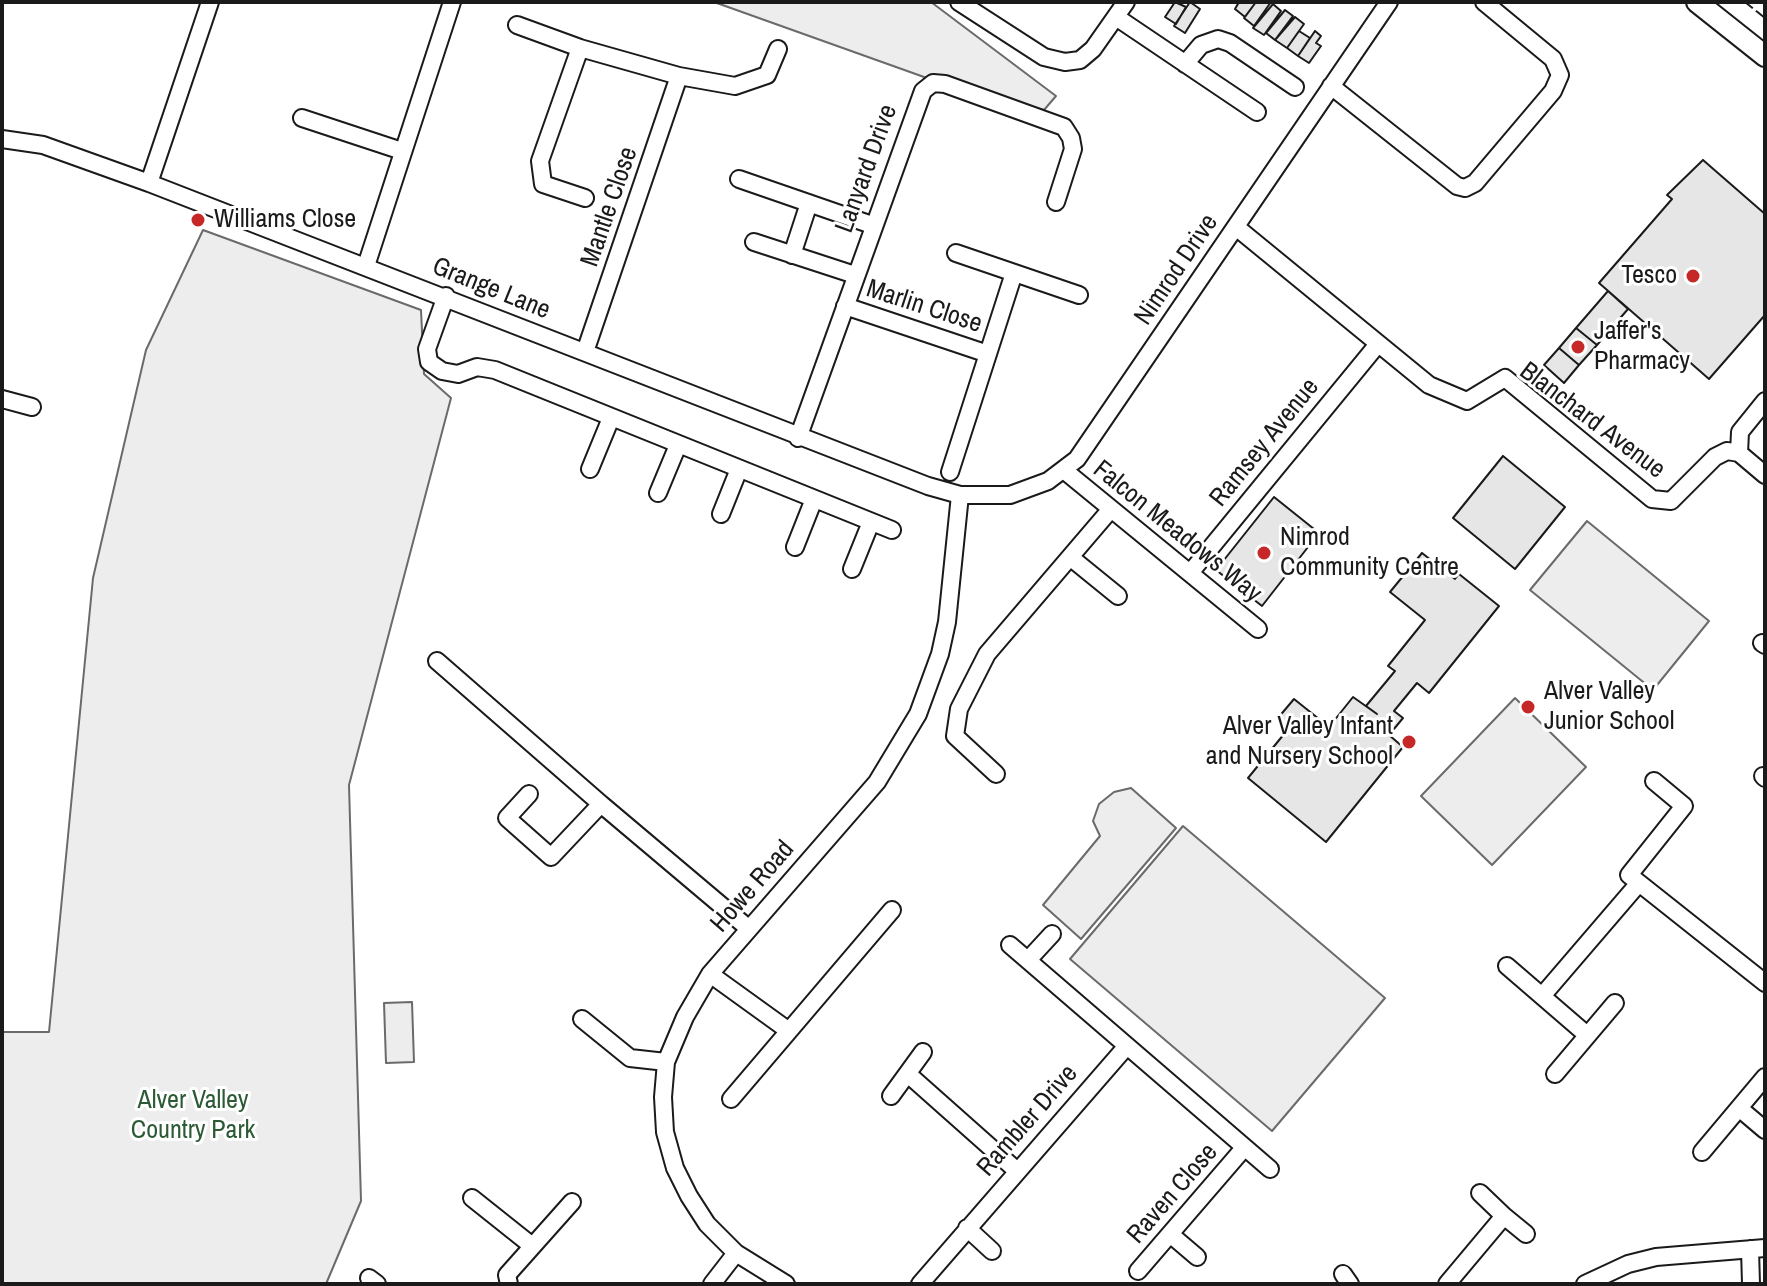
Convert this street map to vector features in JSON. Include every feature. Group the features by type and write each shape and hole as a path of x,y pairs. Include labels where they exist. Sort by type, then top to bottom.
{"street":[{"path":"149,183 210,2"},
{"path":"366,266 452,2"},
{"path":"959,2 1044,57 1065,62 1080,60 1093,49 1126,2"},
{"name":"Nimrod Drive","path":"1065,471 1389,2"},
{"path":"1331,86 1457,186 1465,188 1475,183 1553,91 1560,75 1553,59 1484,2"},
{"path":"1697,2 1765,56"},
{"path":"1116,17 1257,112"},
{"path":"517,25 580,48 679,76 735,86 767,75 778,49"},
{"path":"1185,64 1201,45 1218,39 1230,43 1295,87"},
{"name":"Mantle Close","path":"580,48 540,161 543,184 585,198"},
{"name":"Mantle Close","path":"585,352 679,76"},
{"name":"Lanyard Drive","path":"798,438 916,103 933,83 971,92 1064,127 1073,149 1056,202"},
{"path":"302,118 402,151"},
{"name":"Grange Lane","path":"2,139 43,145 149,183 446,296 798,438 960,495"},
{"path":"739,179 872,225"},
{"path":"792,255 809,203"},
{"name":"Blanchard Avenue","path":"1236,227 1429,385 1467,401 1505,378 1645,494 1662,502 1682,494 1715,457 1727,451 1739,453"},
{"path":"754,242 855,275"},
{"path":"956,253 1079,295"},
{"name":"Marlin Close","path":"950,472 1014,273"},
{"path":"446,296 427,349 429,362 442,371 458,374 477,367 495,370 892,530"},
{"name":"Marlin Close","path":"845,306 988,354"},
{"name":"Ramsey Avenue","path":"1190,573 1378,344"},
{"path":"2,399 32,407"},
{"path":"1765,401 1740,432 1739,453 1765,475"},
{"path":"590,469 611,418"},
{"path":"658,493 678,445"},
{"path":"721,514 739,469"},
{"path":"960,495 1010,495 1065,471"},
{"name":"Falcon Meadows Way","path":"1065,471 1258,629"},
{"name":"Howe Road","path":"786,1284 736,1253 707,1224 675,1168 665,1132 663,1097 666,1062 685,1017 710,974 877,782 918,714 940,654 947,622 960,495"},
{"path":"795,547 814,499"},
{"path":"996,774 955,736 959,709 987,654 1111,509"},
{"path":"852,569 871,522"},
{"path":"1070,557 1118,596"},
{"path":"437,661 748,928"},
{"path":"1654,781 1684,806 1629,875 1765,983"},
{"path":"529,794 507,818 551,857 601,804"},
{"path":"1542,996 1639,883"},
{"path":"731,1099 892,910"},
{"path":"1028,960 1052,934"},
{"name":"Raven Close","path":"1010,945 1270,1169"},
{"path":"1507,966 1587,1035"},
{"path":"710,974 789,1031"},
{"path":"1555,1074 1615,1003"},
{"path":"582,1019 630,1058 666,1062"},
{"name":"Rambler Drive","path":"920,1284 1126,1047"},
{"path":"891,1096 923,1052"},
{"path":"909,1075 1016,1170"},
{"path":"1702,1152 1765,1077"},
{"path":"1739,1108 1765,1130"},
{"name":"Raven Close","path":"1138,1271 1244,1148"},
{"path":"1480,1193 1526,1234"},
{"path":"472,1198 531,1245"},
{"path":"509,1284 507,1275 572,1202"},
{"path":"1447,1284 1504,1216"},
{"path":"967,1228 992,1251"},
{"path":"1170,1234 1197,1257"},
{"path":"1585,1284 1628,1264 1656,1257 1758,1249 1751,1284"},
{"path":"712,1284 736,1253"}],"green space":[{"path":"714,2 931,2 1056,96 1044,110 924,77"},
{"name":"Alver Valley Country Park","path":"203,230 421,310 424,374 451,398 349,785 361,1201 326,1284 2,1284 2,1032 49,1032 93,578 146,350"},
{"path":"1587,521 1709,621 1653,690 1530,590"},
{"path":"1515,698 1586,767 1492,865 1421,796"},
{"path":"1131,788 1176,828 1081,939 1043,905 1100,836 1093,821 1099,804 1114,792"},
{"path":"1183,826 1385,998 1272,1131 1070,959"},
{"path":"412,1002 414,1062 386,1063 384,1003"}],"building":[{"path":"1175,2 1186,7 1176,24 1165,17"},
{"path":"1190,2 1200,9 1185,33 1174,26"},
{"path":"1239,2 1256,2 1245,17 1235,9"},
{"path":"1256,2 1271,2 1254,26 1244,18"},
{"path":"1273,4 1281,11 1264,35 1253,28"},
{"path":"1285,10 1293,16 1275,40 1266,33"},
{"path":"1295,17 1304,24 1287,48 1275,40"},
{"path":"1299,31 1310,38 1298,56 1287,48"},
{"path":"1315,31 1321,36 1316,43 1321,46 1309,63 1298,56"},
{"path":"1703,160 1765,214 1765,315 1709,379 1599,283 1672,199 1667,195"},
{"path":"1608,291 1628,309 1597,345 1576,328"},
{"name":"Jaffer's Pharmacy","path":"1576,328 1597,345 1579,365 1559,348"},
{"path":"1559,348 1579,365 1564,383 1544,365"},
{"path":"1503,456 1565,507 1515,569 1453,518"},
{"path":"1274,497 1319,533 1262,606 1216,570"},
{"path":"1422,553 1455,579 1459,574 1499,606 1429,693 1417,683 1394,711 1403,718 1389,735 1403,747 1326,842 1248,778 1289,728 1278,718 1294,699 1329,727 1353,697 1377,714 1366,706 1395,671 1388,666 1425,620 1390,592"}],"fence":[{"path":"1745,2 1765,18"}],"place":[{"name":"Williams Close","path":"198,220"},
{"name":"Tesco","path":"1693,276"},
{"name":"Jaffer's Pharmacy","path":"1578,347"},
{"name":"Nimrod Community Centre","path":"1264,553"},
{"name":"Alver Valley Junior School","path":"1528,707"},
{"name":"Alver Valley Infant and Nursery School","path":"1409,742"}]}
